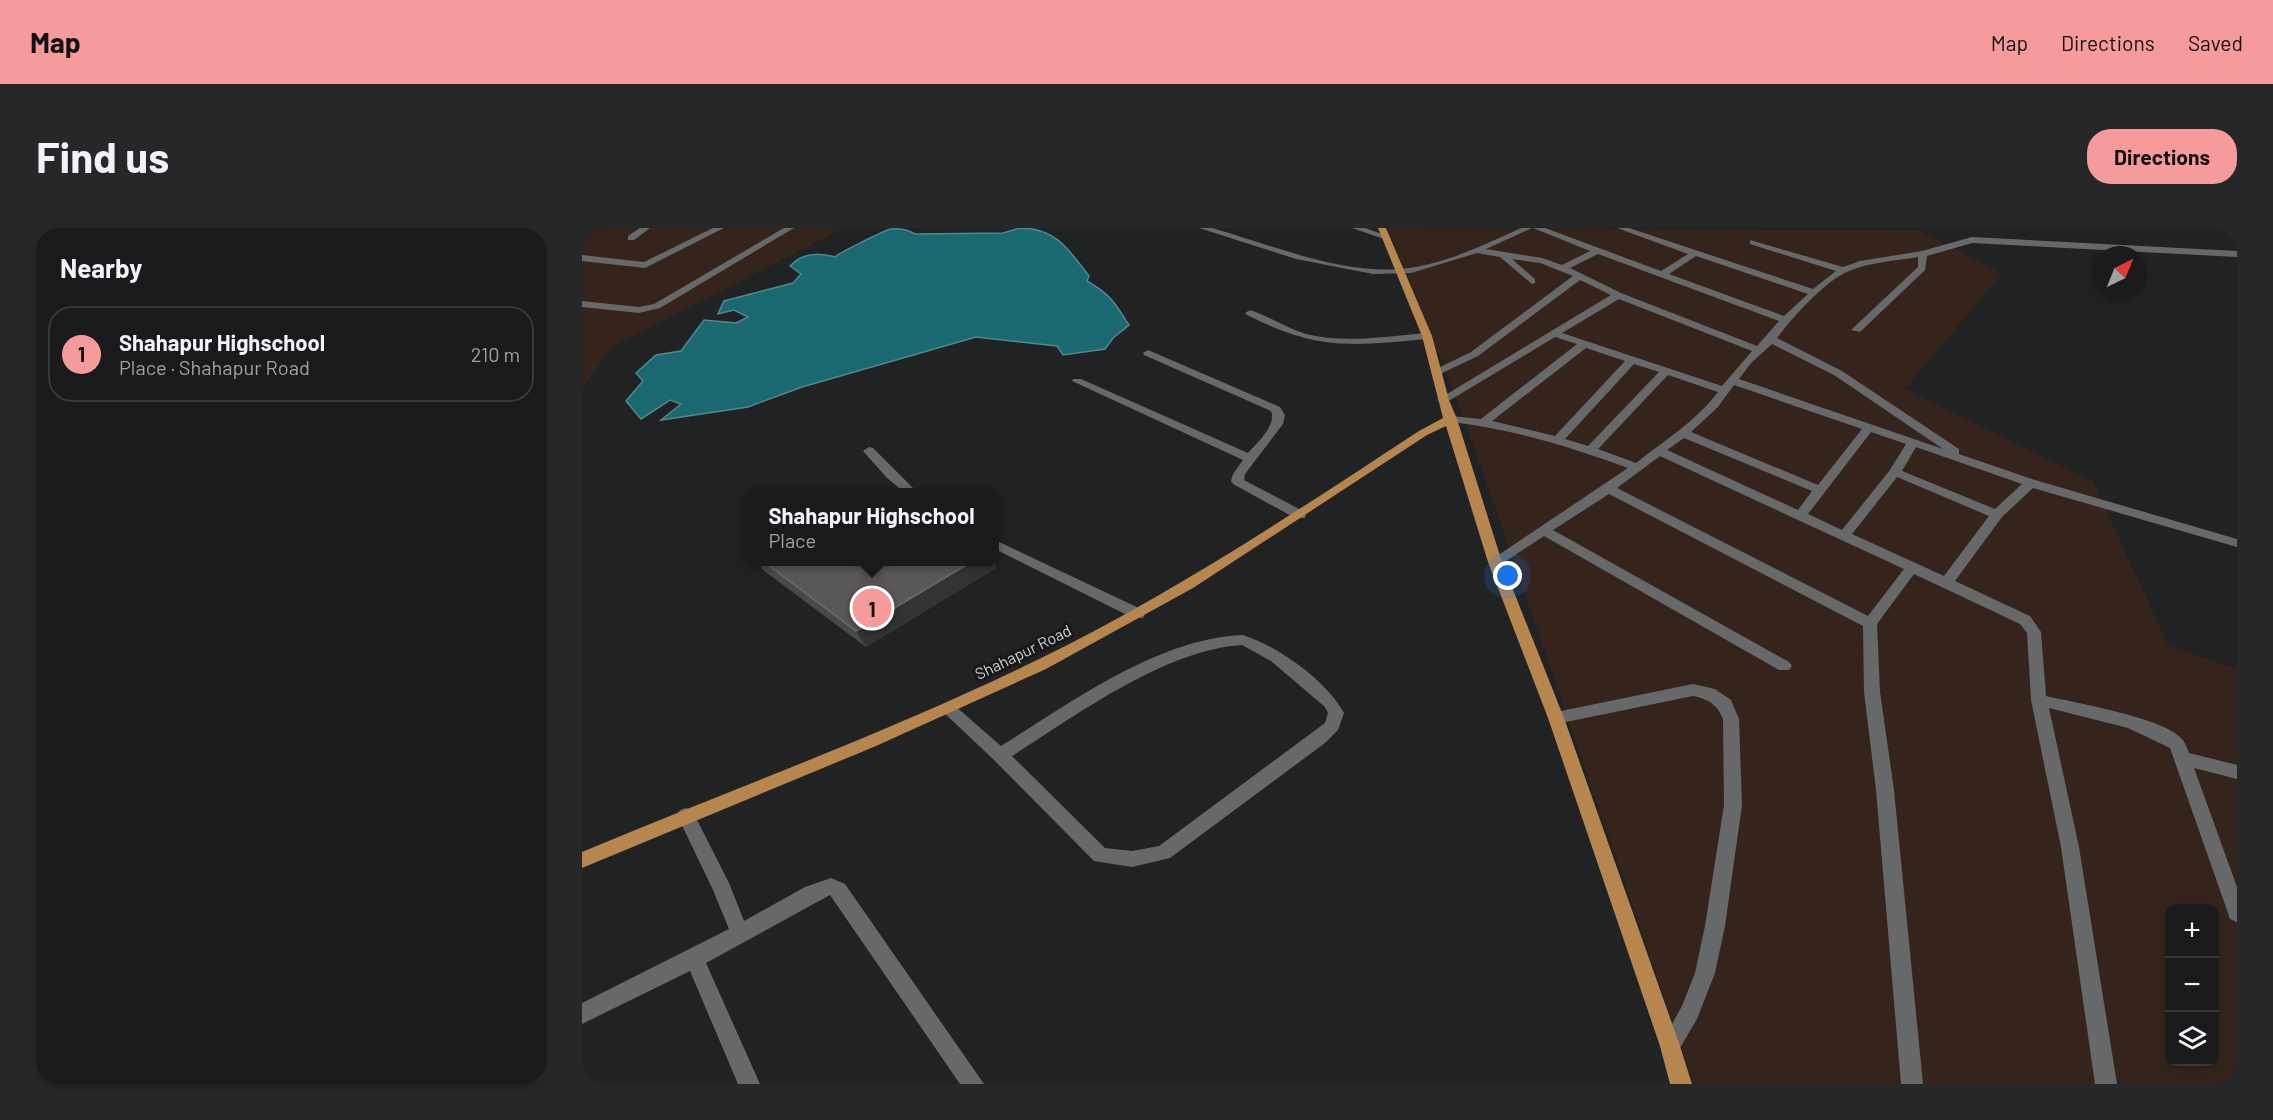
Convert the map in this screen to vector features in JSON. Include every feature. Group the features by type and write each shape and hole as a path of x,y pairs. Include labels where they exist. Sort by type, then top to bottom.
{"main road":[{"path":"1383,232 1427,336 1443,400 1495,562 1556,718 1670,1046 1681,1084"},
{"name":"Shahapur Road","path":"582,860 948,709 1042,664 1138,614 1300,515 1422,433 1450,419"}],"street":[{"path":"631,238 646,228"},
{"path":"582,258 645,265 720,228"},
{"path":"582,304 639,310 657,306 790,228"},
{"path":"1203,228 1326,263 1401,272 1474,250 1528,228"},
{"path":"1356,228 1383,232"},
{"path":"1537,228 1785,320"},
{"path":"1621,228 1815,293"},
{"path":"1647,236 1658,228"},
{"path":"1495,562 1608,489 1683,433 1714,405 1758,350 1772,339 1785,320 1828,280 1843,270 1885,259 1923,254 1959,243 1988,240 2237,254"},
{"path":"1753,242 1843,270"},
{"path":"1474,250 1531,259 1563,268 1618,295 1758,350"},
{"path":"1563,268 1599,250"},
{"path":"1662,274 1697,252"},
{"path":"1856,330 1922,268 1923,254"},
{"path":"1504,256 1532,281"},
{"path":"1436,373 1465,361 1482,350 1552,294 1580,276"},
{"path":"1443,400 1618,295"},
{"path":"1250,313 1286,330 1324,341 1348,342 1427,336"},
{"path":"1553,333 1725,391"},
{"path":"1772,339 1838,373 1967,461"},
{"path":"1485,422 1584,344"},
{"path":"1148,353 1276,409 1279,415 1277,424 1239,474 1237,481 1300,515"},
{"path":"1558,439 1632,360"},
{"path":"1591,450 1665,372"},
{"path":"1077,381 1251,459"},
{"path":"1733,381 2031,483 2237,543"},
{"path":"1450,419 1485,422 1558,439 1636,467"},
{"path":"1801,514 1868,429"},
{"path":"1683,433 1820,490"},
{"path":"1845,535 1895,472 1912,444"},
{"path":"1659,451 1801,514 2025,620 2034,632 2039,700 2070,847 2106,1084"},
{"path":"869,452 906,488"},
{"path":"1895,472 1997,514"},
{"path":"1946,584 1997,514 2031,483"},
{"path":"1608,489 1870,623"},
{"path":"1545,531 1784,666"},
{"path":"999,545 1138,614"},
{"path":"1911,567 1870,623 1872,692 1885,790 1912,1084"},
{"path":"948,709 1000,755 1100,855 1118,860 1141,860 1164,852 1319,738 1332,726 1336,713 1331,703 1263,648 1243,640 1222,640 1177,653 1090,700 1000,755"},
{"path":"1556,718 1693,690 1709,693 1725,704 1731,719 1733,805 1715,927 1705,973 1694,1002 1670,1046"},
{"path":"2039,700 2157,731 2177,744 2230,872 2237,913"},
{"path":"2184,759 2237,772"},
{"path":"686,816 722,889 740,934"},
{"path":"582,1014 694,959 812,893 831,886 838,890 974,1084"},
{"path":"694,959 749,1084"}],"shaded area":[{"path":"582,228 844,228 612,347 582,389"},
{"path":"1388,228 1919,230 2002,274 1905,389 2093,481 2168,645 2237,669 2237,1084 1694,1084 1468,429"}],"water":[{"path":"1020,228 1043,232 1060,242 1089,276 1087,281 1107,295 1119,310 1129,325 1113,338 1105,349 1063,355 1057,346 976,337 802,387 748,407 661,420 681,404 670,400 641,419 626,401 643,381 636,373 656,355 681,351 704,320 736,323 748,317 734,310 718,314 724,301 793,283 801,274 790,266 800,258 816,254 835,257 891,229 903,229 915,234 1003,233"}],"building":[{"path":"770,566 965,566 856,631"}],"place":[{"name":"Shahapur Highschool","path":"872,608"}]}
